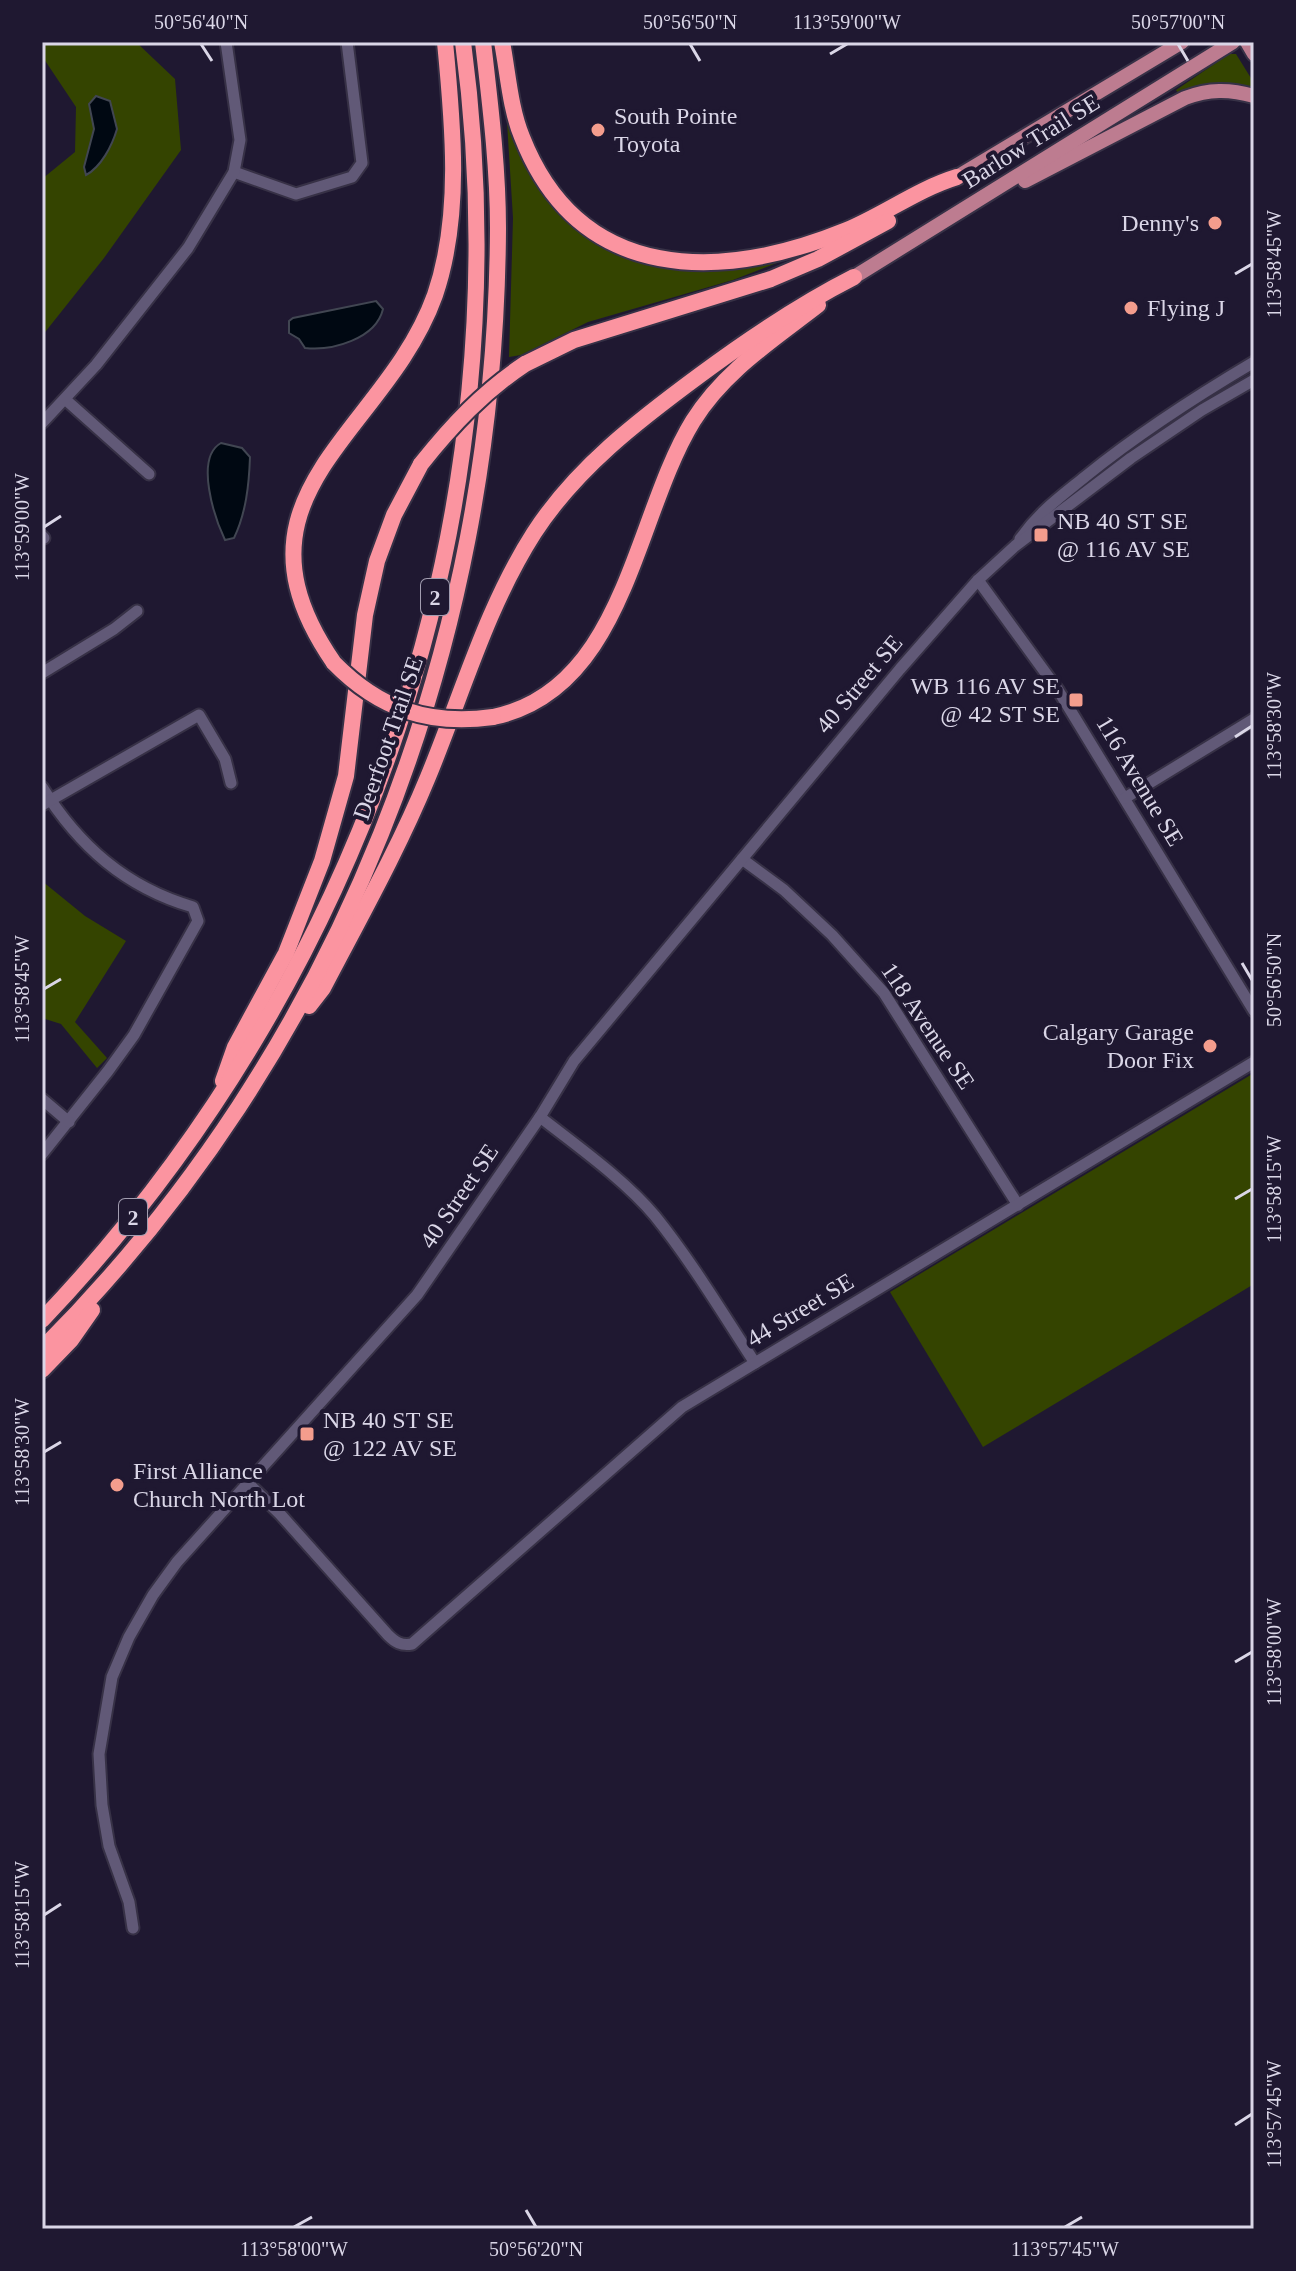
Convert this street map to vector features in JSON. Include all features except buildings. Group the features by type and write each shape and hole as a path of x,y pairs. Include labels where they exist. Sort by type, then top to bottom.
{"highway":[{"path":"445,42 451,138 451,207 441,277 406,356 321,466 306,495 297,530 294,563 298,594 315,636 334,663 363,689 410,712 454,721 493,717 524,706 565,680 588,654 614,611 672,461 709,397 734,370 854,277"},
{"name":"Deerfoot Trail SE","path":"42,1320 125,1227 214,1106 275,1009 348,864 403,717 444,556 465,431 472,352 477,218 463,42"},
{"name":"Deerfoot Trail SE","path":"42,1349 82,1309 141,1240 205,1157 268,1062 315,979 367,870 429,703 457,596 486,434 498,225 483,42"},
{"path":"502,42 516,122 540,173 561,202 589,227 634,252 700,263 733,262 761,256 849,229 934,184 957,177"},
{"path":"214,1106 235,1047 286,953 322,861 346,776 365,615 377,561 394,515 421,464 479,398 525,364 574,340 740,291 796,269 886,222 957,177"},
{"path":"268,1062 323,988 400,843 495,604 544,519 568,488 604,451 659,406 803,303 854,277"},
{"path":"42,1370 71,1340 141,1240"}],"main road":[{"name":"Barlow Trail SE","path":"957,177 1182,42"},
{"name":"Barlow Trail SE","path":"854,277 1233,42"},
{"path":"1247,42 1254,54"},
{"path":"1005,184 1024,182 1199,92 1226,90 1254,96"}],"street":[{"path":"42,423 66,400 188,248 234,172 240,140 226,42"},
{"path":"234,172 296,194 352,177 362,163 347,42"},
{"name":"40 Street SE","path":"1015,546 1037,515 1102,463 1168,414 1254,362"},
{"name":"40 Street SE","path":"133,1928 129,1902 109,1846 102,1805 99,1754 112,1677 129,1637 153,1595 177,1562 247,1482 417,1295 540,1117 574,1061 900,669 978,580 1015,546 1131,458 1202,410 1254,380"},
{"path":"66,400 149,474"},
{"name":"116 Avenue SE","path":"978,580 1058,690 1254,1011"},
{"path":"42,673 114,629 137,611"},
{"path":"46,802 199,715 225,759 231,783"},
{"path":"1125,798 1254,719"},
{"path":"42,787 46,802 119,874 164,899 193,907 198,921 134,1035 42,1154"},
{"name":"118 Avenue SE","path":"742,859 784,890 823,926 884,993 1018,1205"},
{"name":"44 Street SE","path":"247,1482 280,1514 388,1635 404,1645 421,1637 682,1407 1254,1062"},
{"path":"42,1099 69,1122"},
{"path":"540,1117 595,1160 654,1215 704,1284 755,1363"}],"green space":[{"path":"42,42 136,42 175,79 181,150 104,258 42,336 42,179 75,152 76,107 42,56"},
{"path":"1229,54 1236,54 1254,88 1209,86 1178,93 1176,90"},
{"path":"511,121 539,184 640,258 786,255 787,259 733,280 588,322 521,355 509,357 513,218 507,122"},
{"path":"42,881 85,916 126,941 75,1022 107,1058 97,1068 61,1024 42,1018"},
{"path":"1254,1073 1254,1284 983,1447 890,1292"}],"shaded area":[{"path":"96,96 110,101 117,129 105,155 86,175 84,167 94,129 89,104"},
{"path":"376,301 383,309 379,319 372,328 352,341 305,348 299,339 289,333 289,321 293,318"},
{"path":"221,443 242,448 250,457 248,488 241,519 234,538 225,540 212,504 208,475 213,451"}],"place":[{"name":"South Pointe Toyota","path":"598,130"},
{"name":"Denny's","path":"1215,223"},
{"name":"Flying J","path":"1131,308"},
{"name":"NB 40 ST SE @ 116 AV SE","path":"1041,535"},
{"name":"WB 116 AV SE @ 42 ST SE","path":"1076,700"},
{"name":"Calgary Garage Door Fix","path":"1210,1046"},
{"name":"NB 40 ST SE @ 122 AV SE","path":"307,1434"},
{"name":"First Alliance Church North Lot","path":"117,1485"}]}
